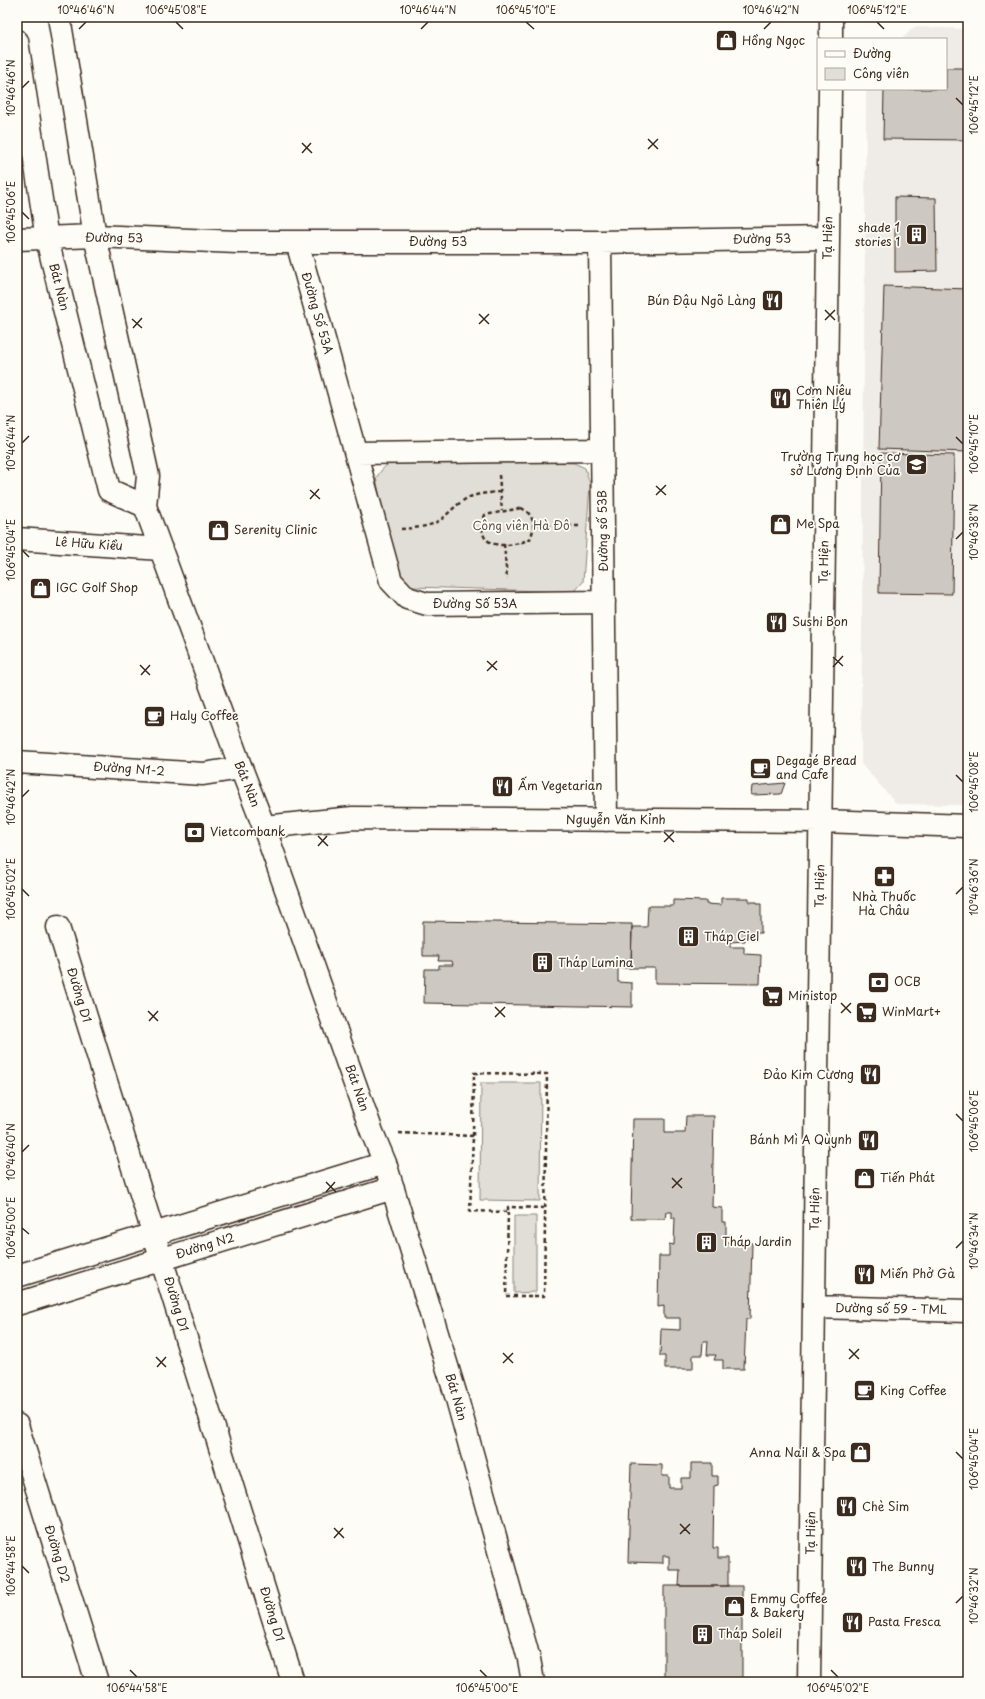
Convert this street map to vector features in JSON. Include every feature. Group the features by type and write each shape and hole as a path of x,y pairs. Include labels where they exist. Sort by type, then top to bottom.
{"street":[{"name":"Bát Nàn","path":"59,17 95,236 148,476 145,506 264,827 372,1132 394,1188 457,1399 529,1659 532,1682"},
{"path":"831,17 831,38"},
{"name":"Bát Nàn","path":"17,41 47,239 109,490 145,506"},
{"name":"Tạ Hiện","path":"809,1682 830,90"},
{"name":"Đường 53","path":"17,239 95,236 237,242 600,242 828,238"},
{"name":"Đường Số 53A","path":"297,242 391,582 407,598 427,604 604,602"},
{"name":"Đường số 53B","path":"600,242 606,820"},
{"path":"356,453 602,450"},
{"name":"Lê Hữu Kiều","path":"17,539 161,549"},
{"name":"Đường N1-2","path":"17,762 203,774 241,768"},
{"name":"Nguyễn Văn Kỉnh","path":"264,827 353,818 821,821 968,826"},
{"name":"Đường D1","path":"58,927 293,1682"},
{"path":"17,1276 385,1163"},
{"name":"Đường N2","path":"17,1304 394,1188"},
{"name":"Dường số 59 - TML","path":"814,1308 968,1311"},
{"name":"Đường D2","path":"17,1425 97,1682"}],"path":[{"path":"497,451 502,511"},
{"path":"377,530 414,528 432,524 442,519 465,499 481,494 501,492"},
{"path":"521,508 528,511 533,519 533,526 533,533 530,539 521,543 494,545 487,541 482,535 482,524 485,515 502,511 521,508"},
{"path":"533,526 603,527"},
{"path":"504,544 509,604"},
{"path":"508,1212 470,1210 474,1073 547,1074 544,1296 506,1296 508,1212 508,1207 545,1208"},
{"path":"372,1132 473,1136"}],"shaded area":[{"name":"Trường Trung học cơ sở Lương Định Của","path":"914,27 968,29 968,805 897,804 861,764 866,90 947,90 947,38 903,38"}],"green space":[{"name":"Công viên Hà Đô","path":"407,458 574,463 585,468 590,484 583,582 574,592 413,587 401,578 394,564 376,478 388,464"},
{"path":"481,1083 541,1083 540,1201 480,1200"},
{"path":"514,1216 536,1216 536,1292 514,1293"}],"building":[{"path":"947,68 968,68 968,140 883,139 884,90 947,90"},
{"name":"shade 1 stories 1","path":"895,197 936,198 937,271 895,272"},
{"path":"884,286 968,289 968,452 879,449"},
{"path":"881,453 954,455 952,594 879,593"},
{"path":"785,783 781,794 751,795 752,786"},
{"name":"Tháp Ciel","path":"721,898 749,898 749,902 757,902 757,904 761,904 761,933 745,933 745,941 730,942 730,947 744,947 744,954 761,955 760,984 655,983 655,968 631,968 632,927 647,927 648,906 673,906 673,900 706,901 706,904 721,905"},
{"name":"Tháp Lumina","path":"423,921 632,924 631,968 618,968 618,982 632,983 632,1007 424,1003 425,969 439,969 439,965 453,965 452,961 438,961 439,956 423,956"},
{"name":"Tháp Jardin","path":"686,1116 714,1116 712,1207 722,1208 722,1222 726,1222 726,1242 752,1243 750,1319 746,1319 744,1369 723,1369 723,1360 714,1360 716,1355 707,1355 708,1341 703,1341 702,1355 693,1355 693,1369 665,1369 665,1356 660,1356 661,1329 680,1330 680,1318 664,1318 664,1306 658,1307 659,1256 669,1256 669,1244 674,1245 675,1218 672,1218 672,1212 666,1212 665,1219 631,1219 633,1119 665,1119 665,1133 685,1133"},
{"path":"691,1463 712,1463 712,1476 718,1476 718,1485 714,1486 713,1548 718,1548 718,1558 728,1558 728,1586 679,1586 680,1570 669,1570 669,1556 663,1556 663,1563 628,1562 631,1464 662,1465 662,1476 669,1476 669,1488 681,1488 681,1478 691,1478"},
{"name":"Tháp Soleil","path":"664,1586 742,1586 742,1682 664,1682"}],"place":[{"name":"Hồng Ngọc","path":"726,41"},
{"name":"shade 1 stories 1","path":"916,235"},
{"name":"Bún Đậu Ngõ Làng","path":"772,301"},
{"name":"Cơm Niêu Thiên Lý","path":"780,398"},
{"name":"Trường Trung học cơ sở Lương Định Của","path":"916,464"},
{"name":"Me Spa","path":"781,524"},
{"name":"Serenity Clinic","path":"219,530"},
{"name":"IGC Golf Shop","path":"41,588"},
{"name":"Sushi Bon","path":"776,622"},
{"name":"Haly Coffee","path":"154,716"},
{"name":"Degagé Bread and Cafe","path":"760,768"},
{"name":"Ấm Vegetarian","path":"503,786"},
{"name":"Vietcombank","path":"194,832"},
{"name":"Nhà Thuốc Hà Châu","path":"884,876"},
{"name":"Tháp Ciel","path":"688,937"},
{"name":"Tháp Lumina","path":"542,963"},
{"name":"OCB","path":"879,982"},
{"name":"Ministop","path":"772,996"},
{"name":"WinMart+","path":"866,1012"},
{"name":"Đảo Kim Cương","path":"870,1075"},
{"name":"Bánh Mì A Qùynh","path":"868,1140"},
{"name":"Tiến Phát","path":"865,1178"},
{"name":"Tháp Jardin","path":"707,1242"},
{"name":"Miến Phở Gà","path":"865,1274"},
{"name":"King Coffee","path":"865,1391"},
{"name":"Anna Nail & Spa","path":"861,1453"},
{"name":"Chè Sim","path":"847,1507"},
{"name":"The Bunny","path":"857,1567"},
{"name":"Emmy Coffee & Bakery","path":"734,1606"},
{"name":"Pasta Fresca","path":"852,1622"},
{"name":"Tháp Soleil","path":"703,1634"}]}
